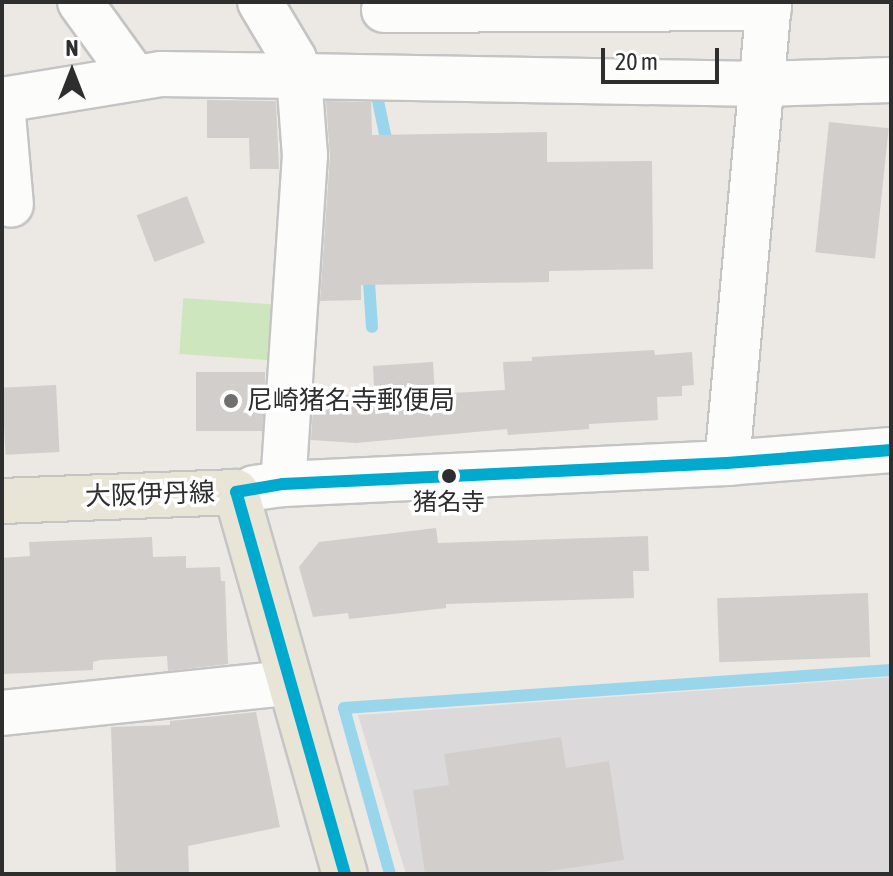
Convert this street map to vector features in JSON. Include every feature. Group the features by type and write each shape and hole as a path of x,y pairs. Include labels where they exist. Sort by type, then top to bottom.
{"main road":[{"name":"大阪伊丹線","path":"2,501 236,492 345,874"}],"street":[{"path":"80,2 135,78"},
{"path":"260,2 294,59 299,76 305,155 283,484"},
{"path":"351,77 386,6 769,5 727,463"},
{"path":"11,205 2,101 161,74 762,84 891,80"},
{"path":"236,492 283,484 727,463 891,450"},
{"path":"2,713 289,683"}],"shaded area":[{"path":"891,677 891,874 406,874 358,715"}],"green space":[{"path":"183,298 282,305 278,361 179,354"}],"building":[{"path":"207,100 276,101 279,169 250,169 249,138 207,138"},
{"path":"326,101 371,102 372,135 547,132 547,162 652,161 653,269 549,271 549,282 361,285 361,300 320,301 330,156"},
{"path":"829,122 889,128 875,259 815,252"},
{"path":"187,196 205,243 155,262 137,215"},
{"path":"654,350 655,355 692,352 694,385 682,386 682,396 657,397 658,420 589,424 589,429 508,435 507,429 356,443 311,440 314,392 369,397 368,388 374,387 373,366 433,362 435,394 505,390 503,362 532,361 532,357"},
{"path":"196,372 265,372 265,431 196,431"},
{"path":"56,385 60,452 6,455 2,388"},
{"path":"436,528 438,543 648,536 649,571 633,571 634,598 446,604 446,608 349,619 348,613 313,617 299,567 319,542"},
{"path":"152,537 153,557 186,556 186,568 220,567 221,581 225,581 228,664 168,671 167,656 100,660 93,662 93,670 2,674 2,558 30,556 29,542"},
{"path":"868,593 870,657 719,662 717,598"},
{"path":"256,712 280,827 188,846 189,874 116,874 111,727 170,725 170,721"},
{"path":"561,737 566,768 609,761 624,860 529,874 425,874 413,790 449,785 444,754"}],"waterway":[{"path":"378,101 388,148"},
{"path":"368,268 372,327"},
{"path":"390,874 344,708 891,670"}],"transit line":[{"name":"20","path":"345,874 236,492 283,484 727,463 891,450"}],"place":[{"name":"尼崎猪名寺郵便局","path":"231,401"},
{"name":"猪名寺","path":"449,476"}]}
